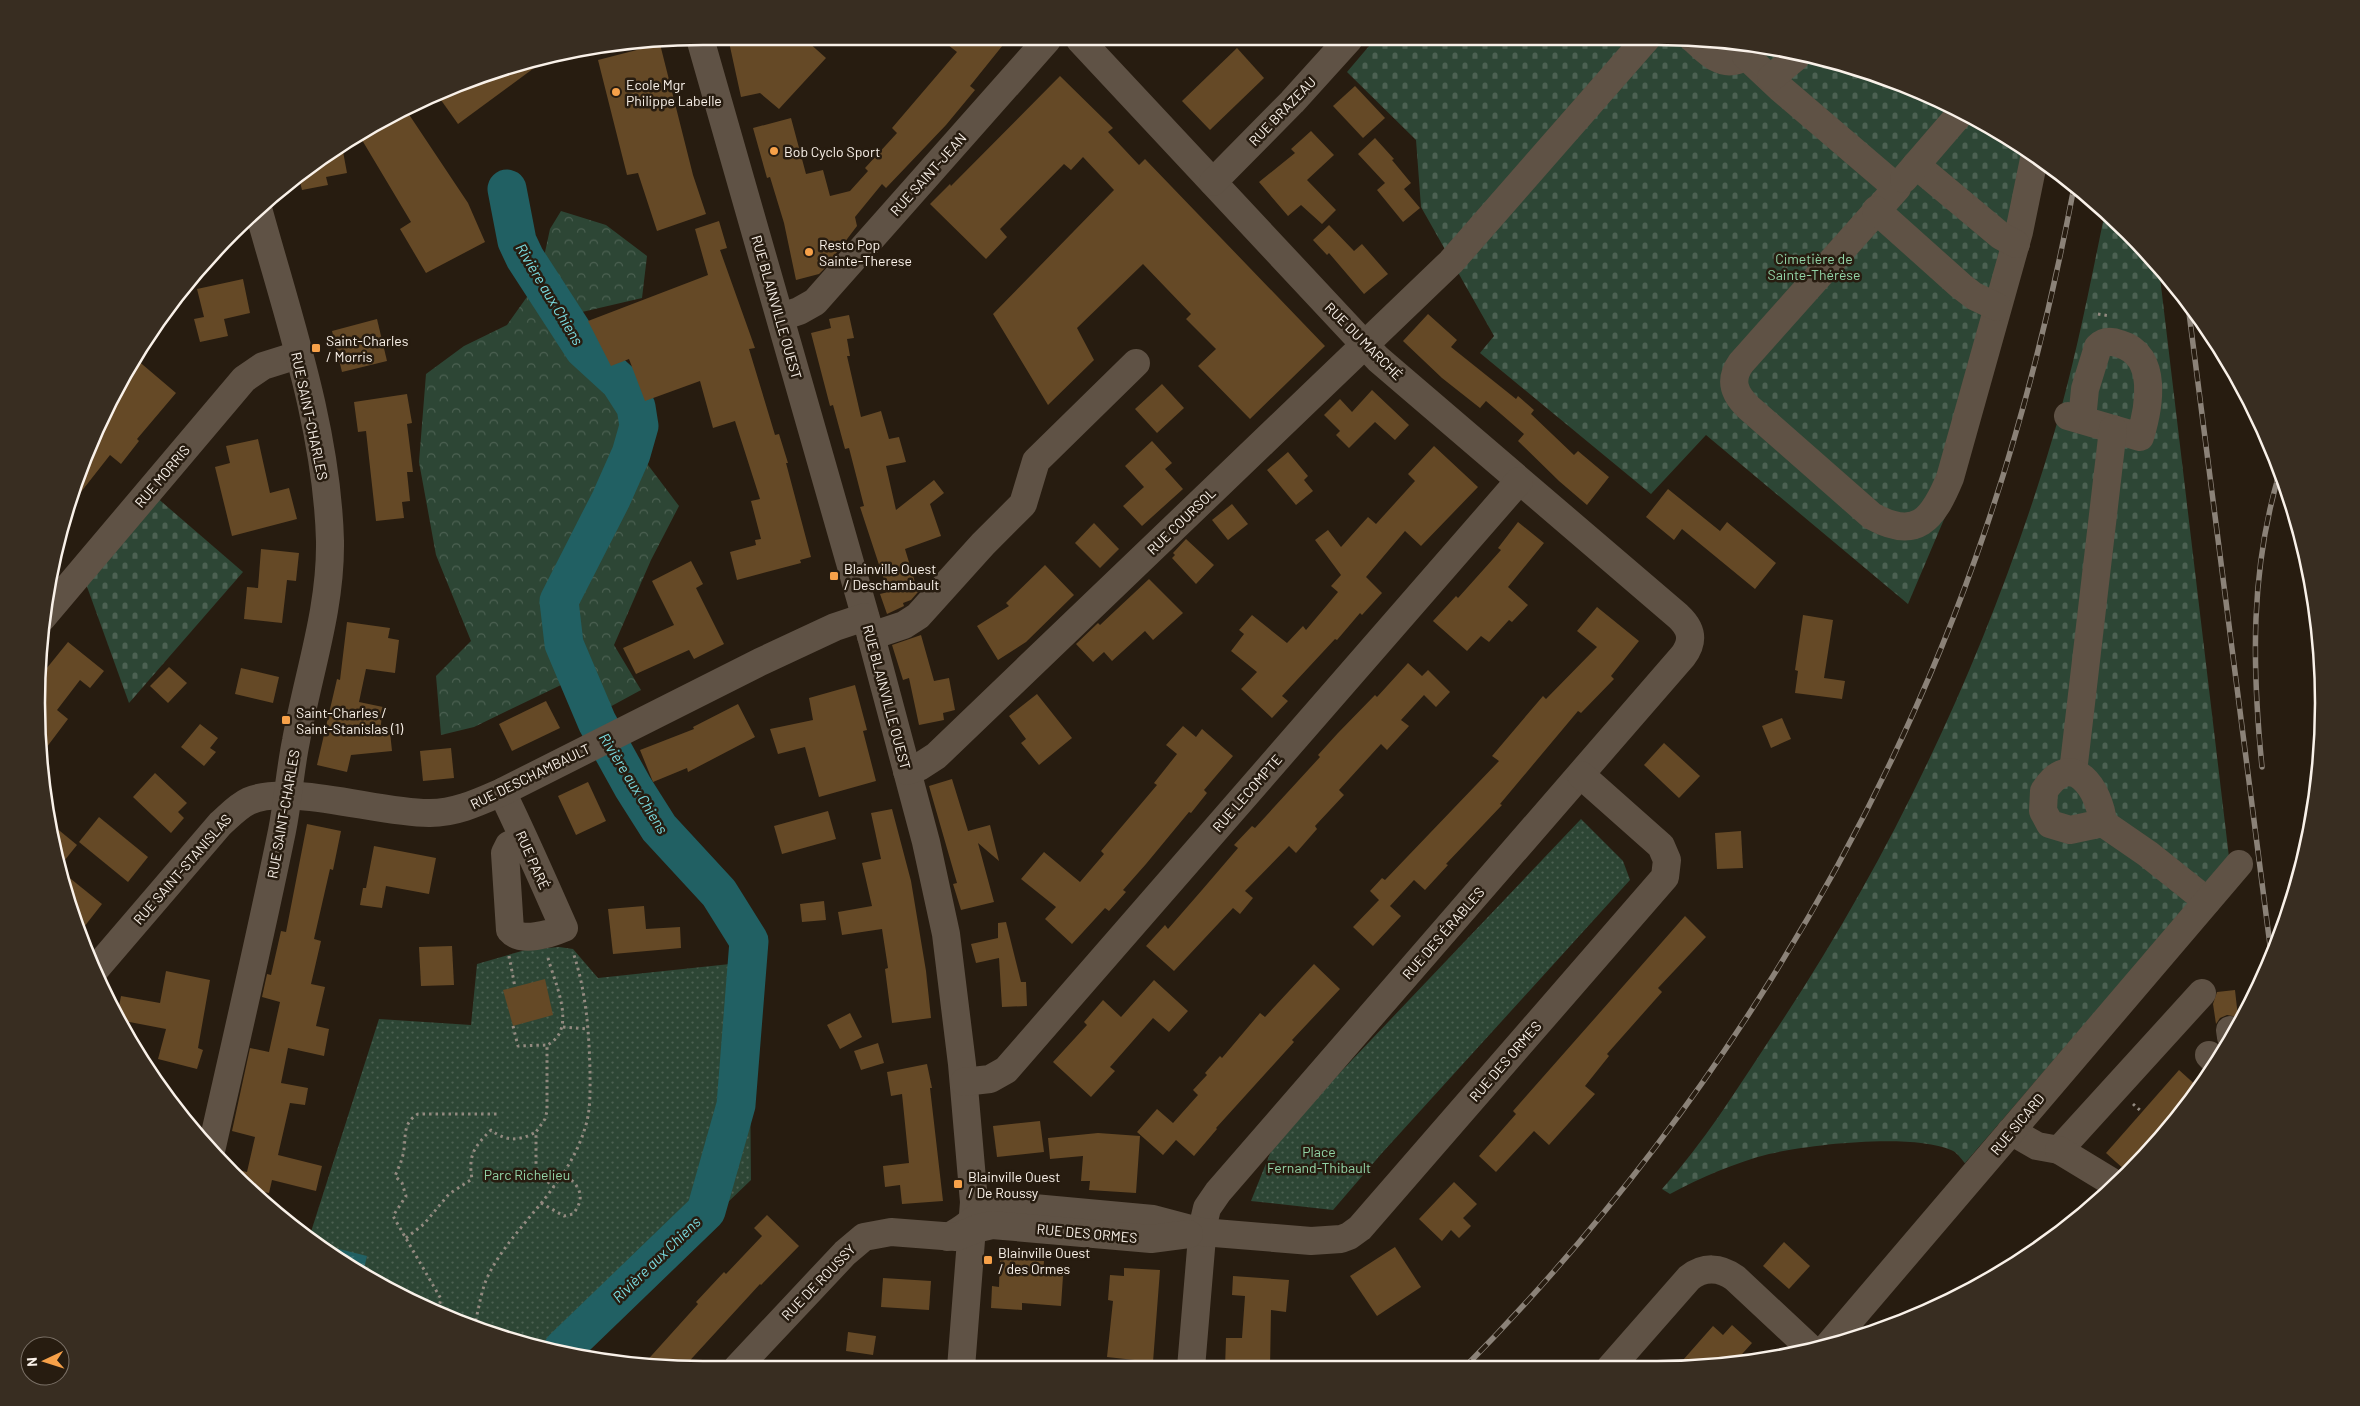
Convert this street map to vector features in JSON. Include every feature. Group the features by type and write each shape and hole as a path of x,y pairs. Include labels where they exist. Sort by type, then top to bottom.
{"street":[{"name":"RUE BLAINVILLE OUEST","path":"702,45 781,317 908,771 946,934 964,1082 974,1225 962,1361"},
{"name":"RUE SAINT-JEAN","path":"781,317 799,311 815,302 1043,45"},
{"name":"RUE DU MARCHÉ","path":"1085,45 1378,359 1678,616 1688,627 1691,638"},
{"name":"RUE BRAZEAU","path":"1213,182 1292,102 1344,45"},
{"name":"RUE COURSOL","path":"908,771 919,767 936,756 1450,263 1641,45"},
{"path":"1702,46 1718,59 1742,60 1747,52 1780,88 1897,188"},
{"path":"1771,78 1793,60"},
{"path":"1956,117 1897,188 1741,363 1734,381 1737,394 1749,408 1872,516 1888,524 1908,528 1915,526 1931,513 1944,493 1972,408 1997,307 2016,244 2032,163"},
{"path":"1916,165 2002,236 2016,244"},
{"path":"1876,210 1967,291 1997,307"},
{"name":"RUE SAINT-CHARLES","path":"213,1142 279,845 295,742 326,603 330,561 323,463 298,355 260,216"},
{"path":"2104,343 2119,343 2134,350 2143,363 2147,377 2149,407 2140,437 2113,429 2075,418 2096,350 2104,343"},
{"name":"RUE MORRIS","path":"53,605 244,379 263,366 298,355"},
{"name":"RUE DESCHAMBAULT","path":"287,796 314,798 395,811 433,813 468,807 502,792 760,662 835,627 904,625 918,616 983,544 1023,504 1036,461 1136,363"},
{"path":"2073,772 2109,448 2113,429"},
{"name":"RUE LECOMPTE","path":"964,1082 990,1079 1006,1070 1519,481"},
{"name":"RUE DES ÉRABLES","path":"1193,1361 1202,1232 1207,1208 1231,1174 1683,656 1690,646 1691,638"},
{"path":"2103,824 2101,809 2089,784 2079,774 2073,772 2058,775 2044,791 2042,803 2046,818 2055,827 2070,830 2103,824 2155,858 2207,901"},
{"name":"RUE DES ORMES","path":"974,1225 1151,1238 1202,1232 1311,1241 1341,1239 1349,1236 1366,1220 1660,883 1667,869 1667,860 1661,846 1581,775"},
{"name":"RUE PARÉ","path":"502,792 524,839 550,870 568,940"},
{"name":"RUE SAINT-STANISLAS","path":"99,965 196,851 236,809 255,799 287,796"},
{"path":"524,839 509,845 506,853 510,930 518,936 524,937 554,932 568,940"},
{"name":"RUE SICARD","path":"1837,1336 2239,864"},
{"path":"2059,1150 2202,993"},
{"path":"2011,1131 2037,1146 2059,1150 2109,1180"},
{"name":"RUE DE ROUSSY","path":"744,1361 845,1252 864,1237 891,1232 947,1237 974,1225"},
{"path":"1616,1361 1689,1278 1701,1270 1709,1269 1720,1270 1735,1278 1805,1344"}],"path":[{"path":"476,1320 491,1271 563,1172 580,1142 587,1120 590,1088 586,1003 568,940"},
{"path":"512,1026 518,1046 547,1044 557,1038 563,1027 563,1014 547,952"},
{"path":"509,960 515,987"},
{"path":"563,1027 588,1029"},
{"path":"406,1238 424,1224 449,1194 472,1179 472,1154 477,1144 491,1130 511,1140 519,1140 536,1132 545,1119 547,1111 547,1044"},
{"path":"439,1306 441,1299 393,1216 404,1203 406,1196 402,1182 396,1176 404,1148 404,1136 408,1124 418,1114 500,1114"},
{"path":"536,1132 536,1172 554,1186"},
{"path":"541,1203 564,1216 573,1214 576,1210 580,1202 581,1190 563,1172"}],"green space":[{"name":"Cimetière de Sainte-Thérèse","path":"1370,45 1657,45 1700,46 1743,51 1827,67 1909,95 1986,133 2026,158 1967,455 1945,517 1908,604 1706,435 1651,494 1480,353 1494,336 1421,207 1416,140 1347,72"},
{"path":"561,211 606,225 647,256 642,298 582,312 591,374 634,381 647,418 648,465 679,506 651,560 614,645 641,690 584,721 561,685 474,727 441,735 436,676 471,641 436,555 419,462 426,374 464,346 507,325 539,280 550,229"},
{"path":"2103,220 2160,279 2229,857 1965,1163 1953,1151 1934,1145 1887,1141 1835,1144 1769,1154 1718,1171 1670,1194 1662,1189 1692,1153 1732,1097 1816,968 1858,896 1936,745 1970,668 2030,510 2063,403"},
{"path":"148,490 243,572 129,703 81,570"},
{"name":"Place Fernand-Thibault","path":"1581,819 1623,861 1630,880 1382,1153 1333,1210 1251,1201 1275,1141"},
{"name":"Parc Richelieu","path":"559,947 573,949 598,978 749,962 751,1180 576,1348 533,1339 451,1311 374,1273 311,1231 379,1019 471,1025 477,964 525,950"}],"water":[{"path":"334,1248 367,1256 364,1267"}],"building":[{"path":"730,45 811,45 826,58 779,109 760,93 741,97"},
{"path":"948,45 1003,45 970,86 975,90 946,125 886,188 882,184 855,217 857,226 825,268 819,274 796,280 784,223 770,177 767,178 753,128 791,118 806,174 823,170 830,196 850,191 868,171 865,168 897,133 892,128 957,52"},
{"path":"661,46 693,175 706,214 657,231 638,173 627,175 598,60 646,48"},
{"path":"1237,48 1264,78 1210,130 1182,101"},
{"path":"536,66 458,124 441,100 491,80"},
{"path":"1060,76 1113,128 1108,132 1139,165 1145,159 1325,346 1250,419 1198,366 1216,349 1186,319 1191,314 1143,264 1077,328 1094,360 1048,405 993,314 1114,190 1083,157 1071,170 1064,164 1000,229 1007,237 986,259 930,204 950,184 951,186"},
{"path":"1355,86 1385,118 1363,138 1333,106"},
{"path":"409,115 468,203 485,242 426,273 400,229 411,222 362,140"},
{"path":"1311,131 1334,155 1307,180 1336,210 1322,224 1301,205 1288,216 1259,182 1295,153 1291,149"},
{"path":"1375,138 1394,159 1392,160 1411,183 1404,189 1420,208 1403,222 1377,190 1385,183 1358,154"},
{"path":"343,152 347,173 326,177 328,185 302,190 300,183"},
{"path":"719,221 727,248 720,250 755,348 749,349 775,435 779,434 788,463 786,463 811,557 800,560 801,563 737,580 730,552 756,545 755,540 761,539 751,501 760,499 735,421 713,428 700,381 645,401 629,359 611,366 588,321 708,275 695,229"},
{"path":"1329,225 1354,251 1362,244 1388,274 1364,294 1329,253 1327,255 1313,240"},
{"path":"243,279 250,313 224,319 228,336 200,342 194,319 204,317 197,289"},
{"path":"1428,314 1457,340 1451,347 1516,399 1518,396 1534,410 1531,414 1574,455 1578,451 1609,477 1587,505 1518,441 1524,434 1486,401 1480,408 1442,378 1403,341"},
{"path":"849,315 854,338 847,339 850,356 847,356 861,417 881,411 889,439 899,437 906,462 886,466 896,510 934,480 944,493 930,504 941,536 905,549 918,592 911,600 903,603 904,606 887,614 880,594 888,592 860,507 864,506 849,448 845,449 833,405 830,406 811,333 831,328 829,319"},
{"path":"377,319 387,361 342,372 332,331"},
{"path":"140,363 176,393 137,439 139,441 121,464 110,455 79,495 95,451 113,412"},
{"path":"1162,384 1184,408 1157,433 1135,409"},
{"path":"1372,390 1409,425 1395,440 1375,422 1349,448 1336,435 1340,431 1324,415 1340,399 1352,412"},
{"path":"407,394 412,423 407,424 413,472 407,472 410,501 402,502 404,518 376,521 366,431 358,432 354,402"},
{"path":"258,439 270,493 289,488 297,519 232,536 215,467 230,463 226,446"},
{"path":"1152,441 1172,463 1165,469 1183,489 1142,526 1123,506 1144,487 1125,466"},
{"path":"1434,446 1478,487 1421,546 1405,531 1366,577 1382,593 1362,615 1360,613 1337,640 1335,639 1282,696 1288,701 1272,718 1241,689 1257,672 1231,651 1244,634 1239,630 1252,615 1287,643 1303,626 1306,630 1338,592 1331,586 1341,575 1315,540 1328,530 1341,547 1368,517 1376,524 1415,481 1408,474"},
{"path":"1288,452 1308,476 1304,480 1313,491 1296,505 1267,470"},
{"path":"1668,489 1720,531 1727,522 1776,563 1755,589 1682,529 1674,540 1646,517"},
{"path":"1232,504 1248,524 1228,540 1212,520"},
{"path":"1518,522 1544,543 1508,587 1528,605 1512,622 1509,620 1489,642 1481,636 1467,651 1433,621 1456,596 1458,598 1501,550 1498,548"},
{"path":"1094,523 1119,549 1100,568 1075,543"},
{"path":"1186,539 1214,565 1196,584 1172,558 1175,555 1173,553"},
{"path":"261,549 299,553 296,581 287,580 282,623 244,619 247,587 258,588"},
{"path":"691,561 703,584 696,588 724,644 694,659 689,650 636,674 623,648 674,625 652,581"},
{"path":"1045,565 1074,595 1026,642 998,660 977,626 1009,606 1006,603"},
{"path":"1149,579 1183,613 1153,640 1145,631 1112,661 1104,652 1093,662 1076,644 1098,623 1100,625"},
{"path":"1597,607 1639,641 1611,676 1614,679 1581,713 1578,711 1500,804 1502,805 1446,864 1448,865 1425,890 1414,880 1390,906 1401,916 1373,946 1353,927 1379,900 1370,891 1382,878 1385,880 1499,761 1492,756 1543,696 1546,699 1597,647 1577,631"},
{"path":"1803,615 1833,620 1824,678 1845,681 1842,699 1795,693 1798,671 1795,670"},
{"path":"347,622 390,628 388,638 399,640 395,673 366,669 359,702 383,707 380,732 390,732 392,751 351,755 347,772 317,765 337,679 340,680"},
{"path":"921,635 934,681 949,678 955,710 943,713 944,720 919,725 909,678 903,680 892,645"},
{"path":"68,642 104,671 90,688 80,680 57,710 68,719 46,748 45,703 46,669"},
{"path":"1408,663 1422,676 1428,670 1450,692 1436,707 1424,695 1401,720 1409,726 1387,750 1381,744 1339,790 1344,795 1315,826 1317,829 1296,853 1289,846 1245,891 1253,898 1240,914 1233,908 1174,971 1146,946 1165,925 1168,929 1238,848 1234,845 1252,826 1255,828 1320,757 1318,755 1338,733 1375,695 1377,697"},
{"path":"169,667 187,683 168,703 150,686"},
{"path":"241,668 279,677 273,703 235,694"},
{"path":"855,685 867,730 863,731 876,781 819,797 805,747 778,754 770,729 813,720 809,698"},
{"path":"1037,694 1072,738 1039,765 1021,743 1026,739 1009,716"},
{"path":"546,701 560,728 512,751 499,724"},
{"path":"738,704 755,737 688,772 687,768 653,782 640,750 694,729 693,727"},
{"path":"1782,718 1791,739 1771,748 1762,726"},
{"path":"200,724 218,738 210,748 216,752 204,766 181,747"},
{"path":"1183,726 1196,737 1202,729 1233,756 1204,790 1207,793 1191,813 1189,812 1123,890 1126,892 1109,911 1105,908 1072,944 1045,919 1056,907 1021,879 1044,852 1080,882 1104,854 1101,851 1157,785 1154,783 1177,754 1166,745"},
{"path":"1664,743 1700,776 1679,798 1644,765"},
{"path":"451,748 454,778 423,781 420,751"},
{"path":"155,773 187,803 178,812 184,818 171,833 133,797"},
{"path":"952,779 968,831 990,825 999,861 978,843 994,902 961,910 953,884 957,883 929,786"},
{"path":"588,782 606,821 576,835 558,796"},
{"path":"892,809 911,881 926,971 931,1018 892,1023 885,969 888,968 882,929 842,935 838,912 872,906 862,863 881,859 871,813"},
{"path":"828,811 836,839 782,854 774,826"},
{"path":"99,817 148,857 128,882 79,842"},
{"path":"307,824 341,831 333,870 330,869 314,939 321,941 311,984 325,987 316,1026 329,1029 324,1056 288,1048 281,1083 308,1088 305,1105 290,1103 278,1155 322,1166 316,1191 272,1180 269,1193 262,1192 241,1171 247,1172 255,1137 232,1131 250,1048 269,1052 280,1002 262,997 267,974 271,975 281,931 286,932"},
{"path":"58,829 77,845 64,861"},
{"path":"1741,831 1743,868 1717,869 1715,833"},
{"path":"374,846 436,858 429,894 386,886 382,908 360,905 363,888 366,888"},
{"path":"68,877 102,904 84,927"},
{"path":"824,901 826,920 802,922 800,904"},
{"path":"644,906 646,929 680,927 681,948 613,954 608,909"},
{"path":"1685,916 1706,937 1658,988 1662,992 1607,1054 1609,1056 1585,1086 1595,1094 1549,1145 1534,1131 1496,1172 1479,1156 1516,1114 1513,1111"},
{"path":"1006,922 1021,982 1026,982 1027,1006 1002,1007 999,958 976,963 971,944 998,938 998,923"},
{"path":"452,946 454,985 421,986 419,947"},
{"path":"1314,964 1340,989 1292,1040 1294,1042 1216,1128 1194,1156 1176,1140 1163,1155 1137,1132 1157,1109 1173,1123 1198,1095 1193,1090 1207,1075 1205,1073 1220,1056 1222,1058 1260,1013 1265,1017"},
{"path":"166,971 210,980 198,1048 203,1050 197,1069 158,1059 166,1029 128,1022 119,1006 121,996 160,1003"},
{"path":"545,979 553,1015 513,1026 503,990"},
{"path":"1154,980 1188,1011 1169,1032 1153,1018 1110,1067 1115,1071 1091,1097 1053,1062 1087,1025 1084,1022 1103,1000 1121,1017"},
{"path":"2235,990 2237,1012 2235,1016 2227,1015 2220,1018 2216,1024 2213,1004 2217,992"},
{"path":"850,1013 862,1037 840,1049 827,1025"},
{"path":"878,1043 884,1063 861,1070 854,1051"},
{"path":"927,1064 932,1088 930,1088 943,1201 902,1204 900,1185 885,1187 883,1166 909,1163 902,1094 891,1096 887,1072"},
{"path":"2179,1070 2194,1083 2152,1137 2122,1168 2106,1153"},
{"path":"1040,1121 1044,1152 997,1157 993,1126"},
{"path":"1098,1133 1140,1136 1136,1193 1089,1190 1090,1181 1081,1181 1083,1156 1050,1159 1048,1138"},
{"path":"1454,1182 1477,1204 1463,1218 1471,1226 1459,1238 1451,1230 1442,1241 1419,1219"},
{"path":"767,1215 799,1246 760,1284 690,1361 649,1359 698,1304 696,1302 762,1236 754,1228"},
{"path":"1784,1242 1810,1266 1789,1289 1763,1266"},
{"path":"1395,1247 1421,1287 1377,1316 1350,1276"},
{"path":"1000,1259 1044,1261 1043,1275 1063,1276 1061,1306 1022,1303 1022,1310 991,1308 992,1286 999,1287"},
{"path":"1124,1268 1160,1270 1153,1361 1107,1357 1113,1301 1108,1300 1110,1275 1124,1276"},
{"path":"1233,1276 1289,1280 1286,1312 1271,1310 1270,1361 1225,1361 1226,1338 1242,1338 1245,1296 1232,1295"},
{"path":"883,1278 931,1281 929,1310 881,1307"},
{"path":"1732,1325 1752,1343 1741,1355 1683,1360 1713,1326 1723,1335"},
{"path":"848,1332 876,1336 873,1355 846,1351"}],"waterway":[{"name":"Rivière aux Chiens","path":"507,189 517,241 525,258 584,349 620,382 636,407 639,426 631,454 611,499 559,601 564,644 597,722 633,787 659,828 719,893 749,941 736,1105 706,1211 566,1346"}],"railway":[{"path":"1471,1361 1549,1277 1629,1182 1703,1081 1772,977 1835,869 1892,758 1943,644 1986,528 2013,444 2036,359 2073,193"},
{"path":"2189,317 2270,943"},
{"path":"2262,767 2256,692 2256,618 2263,545 2277,483"}],"place":[{"name":"Ecole Mgr Philippe Labelle","path":"616,92"},
{"name":"Bob Cyclo Sport","path":"774,151"},
{"name":"Resto Pop Sainte-Therese","path":"809,252"},
{"name":"Saint-Charles / Morris","path":"316,348"},
{"name":"Blainville Ouest / Deschambault","path":"834,576"},
{"name":"Saint-Charles / Saint-Stanislas (1)","path":"286,720"},
{"name":"Blainville Ouest / De Roussy","path":"958,1184"},
{"name":"Blainville Ouest / des Ormes","path":"988,1260"}]}
